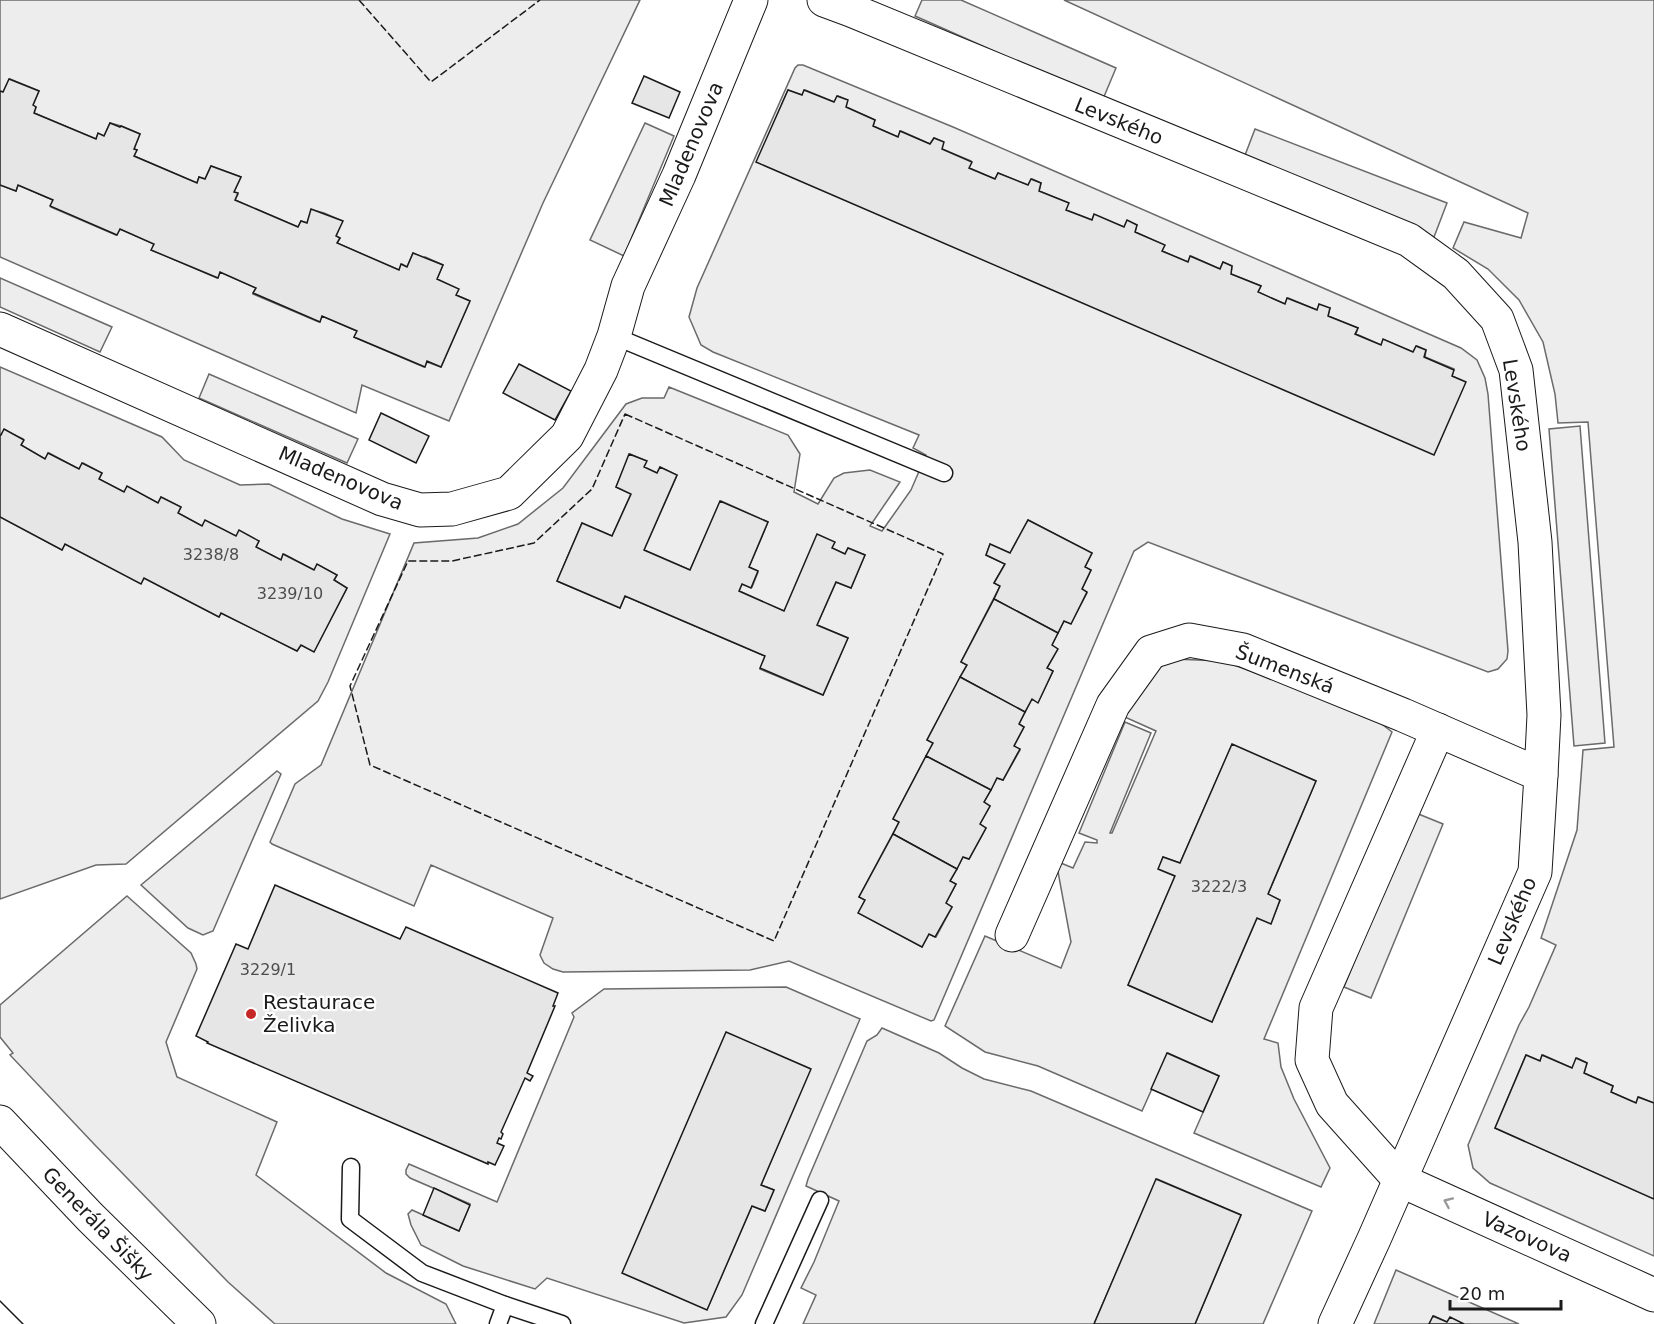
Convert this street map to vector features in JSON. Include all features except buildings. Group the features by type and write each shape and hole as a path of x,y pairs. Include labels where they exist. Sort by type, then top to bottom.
{"street":[{"name":"Mladenovova","path":"0,328 382,499 420,510 452,509 509,493 567,436 601,370 614,336 628,286 680,175 751,0"},
{"name":"Levského","path":"842,3 1409,240 1456,273 1497,319 1516,370 1535,542 1544,715 1534,872 1335,1324"},
{"name":"Šumenská","path":"1012,935 1113,705 1151,652 1188,640 1243,650 1541,775"},
{"path":"1400,1180 1332,1104 1312,1060 1316,1008 1438,730"},
{"name":"Generála Šišky","path":"0,1122 144,1273 199,1324"},
{"name":"Vazovova","path":"1400,1180 1654,1295"}],"lane":[{"path":"614,336 944,473"},
{"path":"351,1167 350,1220 422,1273 562,1324"},
{"path":"764,1324 820,1200"},
{"path":"498,1324 505,1305"}],"shaded area":[{"path":"0,0 640,0 543,203 449,421 362,385 356,413 0,257 0,185 16,191 18,185 53,200 51,207 116,235 120,229 154,244 152,250 217,278 220,272 256,288 253,294 319,322 322,316 357,331 354,337 424,367 427,362 441,367 470,301 456,295 437,279 443,265 425,257 413,253 407,267 402,264 399,270 337,243 340,238 336,236 342,221 324,213 312,210 307,223 301,221 298,227 235,200 238,194 234,192 241,177 211,166 205,179 199,177 197,183 134,156 137,150 134,149 140,134 110,123 104,136 98,134 96,139 34,113 36,107 33,105 39,91 10,79 3,92 0,91"},
{"path":"922,0 961,0 1116,68 1103,99 915,16"},
{"path":"1064,0 1654,0 1654,1103 1639,1097 1636,1103 1611,1092 1613,1086 1584,1073 1587,1063 1577,1058 1572,1068 1543,1055 1540,1061 1526,1055 1495,1128 1654,1199 1654,1256 1490,1183 1473,1168 1468,1145 1556,945 1541,938 1577,830 1583,750 1614,747 1588,422 1558,423 1555,394 1543,342 1519,300 1488,269 1453,248 1464,222 1521,238 1528,213"},
{"path":"803,65 953,127 1461,348 1477,360 1485,378 1488,394 1507,659 1498,669 1488,672 1148,542 1134,551 934,1020 931,1021 789,961 750,970 563,972 544,963 540,955 553,918 431,865 414,906 270,842 295,784 321,765 414,543 478,538 518,524 563,488 626,404 642,398 664,398 669,387 788,435 800,454 794,492 818,504 834,478 844,473 870,470 900,482 870,526 882,531 911,490 926,455 913,448 919,435 713,352 701,345 689,317 697,288 795,68","holes":["788,90 802,95 805,90 834,102 838,96 847,100 846,107 875,120 873,126 898,137 901,131 930,144 934,138 943,142 942,149 971,161 969,168 995,179 998,173 1028,185 1032,179 1041,183 1039,191 1068,203 1066,210 1092,220 1094,215 1124,227 1127,221 1137,225 1135,232 1164,245 1162,251 1188,262 1191,256 1220,269 1223,262 1232,266 1231,274 1261,286 1258,292 1285,304 1288,298 1317,310 1330,308 1328,316 1358,328 1356,334 1381,345 1384,340 1413,352 1417,346 1426,350 1425,357 1454,369 1452,376 1465,382 1434,454 757,162","630,454 646,461 644,467 657,473 660,467 677,475 644,550 690,570 721,501 768,522 749,567 758,572 752,587 742,584 739,591 784,611 832,548 845,554 848,548 865,555 851,588 836,582 817,625 848,638 823,695 760,669 765,656 625,596 620,608 557,581 582,523 612,536 631,494 616,487","1028,520 1092,553 1085,567 1091,570 1082,589 1087,593 1071,623 1064,621 1052,645 1057,649 1047,668 1053,671 1038,702 1032,699 1019,724 1024,727 1014,746 1020,750 1003,780 997,778 984,802 990,806 980,824 986,828 969,859 963,857 950,881 956,884 946,903 952,907 936,937 929,934 922,947 859,913 865,900 859,897 899,822 893,819 933,743 927,740 967,665 961,662 1000,586 994,583 1005,564 986,555 990,544 1010,553"]},
{"path":"645,123 674,136 624,256 590,240"},
{"path":"1255,129 1447,203 1434,237 1242,163"},
{"path":"0,278 112,327 100,352 0,307"},
{"path":"0,367 162,437 184,460 240,485 269,484 342,519 390,534 318,701 126,864 96,865 0,899 0,517 62,550 65,544 141,583 144,578 219,617 221,613 297,651 301,645 314,651 347,588 334,580 337,575 318,565 314,570 284,554 281,560 256,547 259,541 202,526 178,513 181,507 161,497 158,503 128,487 124,492 99,479 102,473 83,463 79,469 49,453 45,459 21,445 23,439 4,430 0,435"},
{"path":"209,374 358,439 347,463 199,398"},
{"path":"1580,426 1605,743 1574,746 1549,429"},
{"path":"1173,659 1223,661 1370,715 1392,732 1264,1039 1278,1043 1281,1067 1294,1099 1330,1168 1321,1187 1194,1133 1219,1076 1168,1053 1142,1111 1038,1066 985,1052 945,1026 985,936 1061,968 1071,942 1056,861 1073,868 1085,842 1097,843 1097,840 1079,833 1125,722 1151,733 1110,833 1112,833 1156,731 1118,714 1148,674","holes":["1232,745 1316,781 1268,894 1280,900 1271,923 1257,918 1212,1022 1128,985 1175,876 1159,869 1163,857 1180,863"]},
{"path":"277,771 281,774 213,931 203,935 188,928 141,885"},
{"path":"1416,813 1443,824 1371,998 1344,987"},
{"path":"127,896 191,953 196,964 197,969 166,1042 177,1077 277,1122 256,1175 386,1273 446,1304 456,1324 275,1324 228,1282 10,1055 13,1053 0,1037 0,1005"},
{"path":"786,987 860,1019 742,1295 726,1317 684,1323 547,1278 535,1289 463,1266 421,1245 411,1225 408,1214 412,1210 459,1231 470,1204 410,1178 406,1174 409,1164 497,1202 574,1017 572,1013 604,989","holes":["726,1033 810,1069 761,1185 774,1190 765,1211 752,1206 707,1309 623,1273"]},
{"path":"882,1028 939,1053 984,1079 1031,1091 1312,1211 1263,1324 1195,1324 1241,1215 1157,1179 1094,1324 803,1324 816,1295 801,1288 839,1201 806,1186 867,1041 877,1035"},
{"path":"1396,1270 1519,1324 1464,1324 1447,1322 1434,1316 1429,1324 1374,1324"}],"tram line":[{"path":"0,1301 23,1324"}],"fence":[{"path":"359,0 431,82 540,0"},
{"path":"625,414 943,554 774,941 370,765 350,686 408,561 452,561 534,543 592,489 625,414"}],"place":[{"name":"Restaurace Želivka","path":"251,1014"}]}
